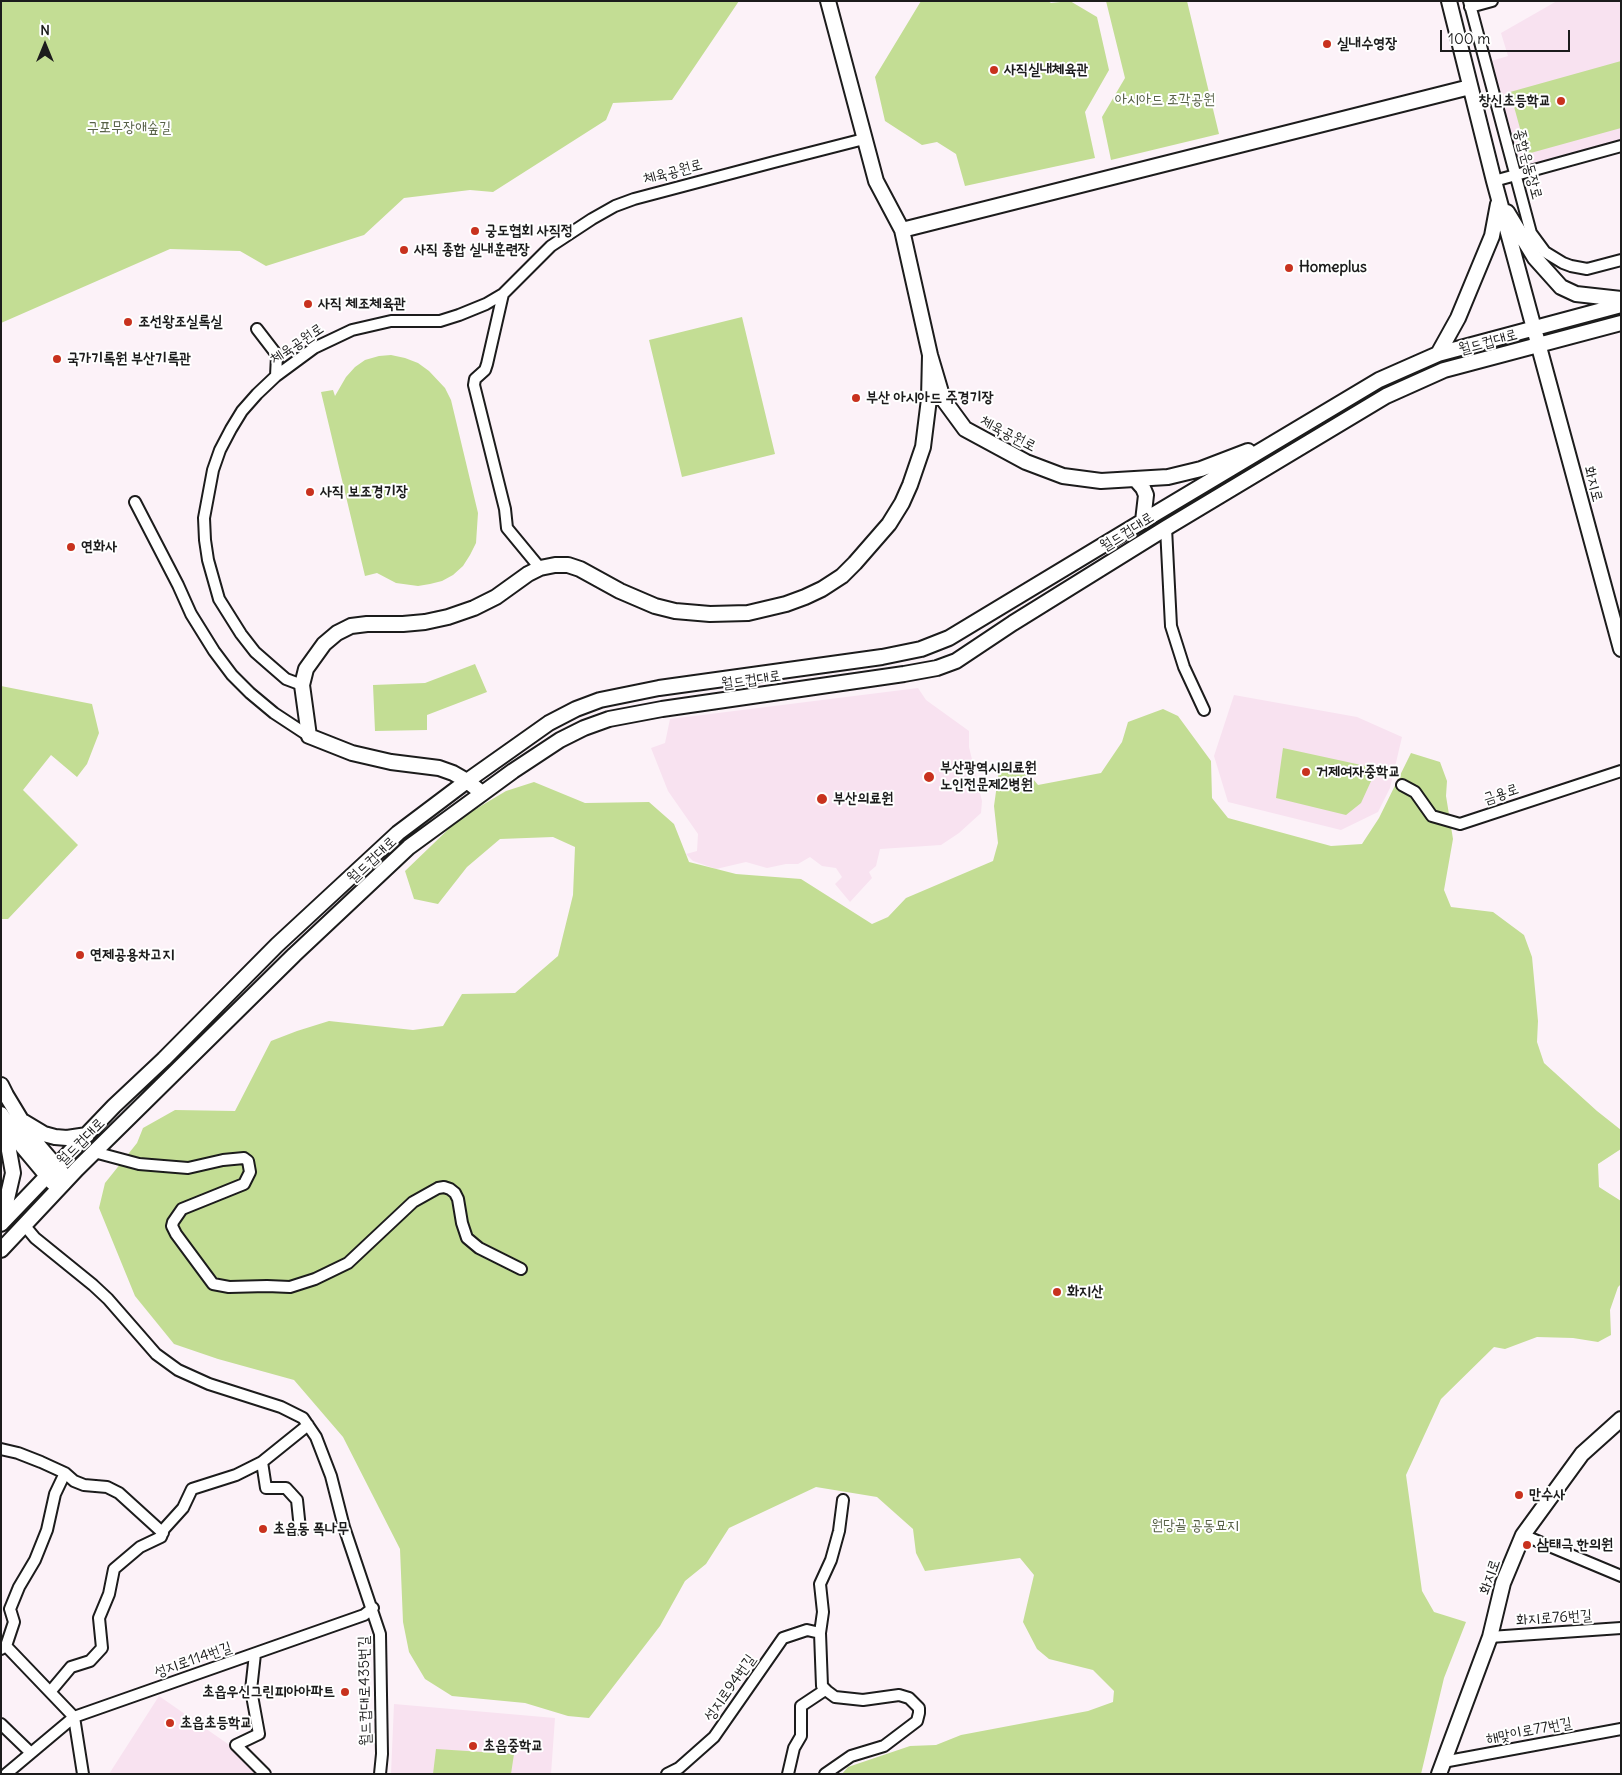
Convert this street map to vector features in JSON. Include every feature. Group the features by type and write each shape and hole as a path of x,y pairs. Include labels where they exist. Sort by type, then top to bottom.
{"main road":[{"name":"체육공원로","path":"828,1 876,181 902,230 930,354 943,399 965,429 1026,462 1063,476 1101,481 1168,477 1201,470 1279,440"},
{"path":"1449,1 1498,198 1534,328"},
{"path":"902,230 1470,87"},
{"path":"1498,198 1535,258 1561,287 1576,294 1621,299"},
{"path":"1438,354 1458,318 1492,236 1498,198"},
{"name":"월드컵대로","path":"1,1224 284,938 398,833 466,780 548,723 600,700 659,688 882,657 921,649 949,638 1379,380 1438,354 1621,305"},
{"name":"월드컵대로","path":"1,1250 94,1152 294,955 409,847 553,744 584,728 609,719 662,709 904,674 937,668 956,661 1166,528 1386,396 1444,370 1621,323"},
{"name":"화지로","path":"1534,328 1621,649"},
{"path":"482,793 466,780 439,768 391,762 352,753 309,736 302,685 306,669 324,644 337,633 351,626 404,624 448,617 474,608 496,597 528,574 540,568 555,565 568,565 580,569 620,591 655,606 675,611 729,614 748,613 786,604 822,589 842,576 872,546 902,504 923,447 929,398 930,354"},
{"path":"1136,480 1146,495 1143,520"},
{"path":"1,1085 52,1172"},
{"path":"1,1114 22,1146 63,1184"},
{"path":"19,1118 33,1128 55,1137 68,1138 87,1135"},
{"path":"1,1122 8,1145 12,1173 7,1199 1,1214"},
{"name":"화지로","path":"1441,1768 1490,1637 1503,1583 1523,1535 1582,1454 1621,1419"}],"street":[{"path":"1470,4 1492,1"},
{"name":"종합운동장로","path":"1470,4 1514,176 1531,233 1544,252 1563,263 1579,268 1587,269 1621,260"},
{"name":"체육공원로","path":"302,685 286,679 255,652 241,634 219,599 208,560 204,518 213,470 220,450 242,411 257,394 276,376 314,348 352,330 391,321 440,321 459,315 503,294 551,246 615,206 864,139"},
{"path":"1494,181 1621,146"},
{"path":"503,294 487,364 485,370 475,379 474,385 505,509 507,528 540,568"},
{"path":"257,329 277,355 276,376"},
{"path":"135,502 191,614 214,651 232,675 250,693 274,713 309,736"},
{"path":"1166,528 1171,626 1184,667 1204,710"},
{"name":"금용로","path":"1402,785 1415,792 1432,816 1460,824 1621,771"},
{"path":"94,1152 139,1164 188,1168 223,1160 244,1158 248,1161 250,1172 244,1184 182,1209 173,1222 172,1226 176,1234 213,1284 229,1287 290,1287 316,1279 348,1263 413,1202 438,1188 444,1187 455,1193 458,1199 462,1223 468,1238 478,1248 521,1269"},
{"path":"25,1226 35,1238 108,1299 156,1354 178,1370 209,1384 281,1407 303,1418 308,1425 262,1462 236,1475 192,1489 183,1508 162,1533 161,1537 140,1547 114,1569 109,1594 99,1618 102,1648 90,1661 71,1666 50,1692"},
{"name":"월드컵대로435번길","path":"308,1425 316,1437 331,1476 344,1526 373,1608 380,1634 382,1754 380,1774"},
{"path":"1,1449 18,1453 65,1473 74,1481 84,1485 107,1487 118,1493 162,1533"},
{"path":"262,1462 266,1488 286,1488 297,1500 300,1529"},
{"path":"65,1473 55,1494 47,1530 36,1560 19,1587 10,1609 14,1622 3,1647 29,1670 74,1717 83,1774"},
{"path":"825,1774 851,1756 884,1746 918,1720 919,1708 909,1698 899,1695 863,1700 835,1697 822,1686 820,1633 823,1612 820,1584 831,1560 839,1531 843,1500"},
{"path":"1523,1535 1621,1576"},
{"name":"성지로114번길","path":"6,1774 74,1717 364,1615 373,1608"},
{"name":"화지로76번길","path":"1490,1637 1621,1628"},
{"name":"성지로94번길","path":"667,1774 679,1768 714,1737 783,1638 807,1630 820,1633"},
{"path":"255,1654 251,1690 259,1734 236,1745 265,1774"},
{"path":"788,1774 794,1748 801,1736 801,1706 825,1690"},
{"path":"1,1724 31,1753"},
{"name":"해맞이로77번길","path":"1441,1768 1621,1729"}],"shaded area":[{"name":"창신초등학교","path":"1557,1 1621,1 1621,140 1524,165 1520,163 1491,61 1508,56 1501,33"},
{"path":"918,688 926,700 969,731 969,747 982,801 981,813 959,833 941,845 880,849 876,866 869,872 872,878 850,902 835,884 842,877 836,868 822,866 810,857 798,864 786,864 767,868 746,862 716,869 693,861 686,854 697,851 698,834 668,791 651,748 665,743 670,719"},
{"name":"거제여자중학교","path":"1234,695 1357,717 1402,737 1390,788 1378,812 1341,830 1228,802 1214,756"},
{"name":"초읍초등학교","path":"159,1696 238,1751 259,1774 109,1774"},
{"name":"초읍중학교","path":"394,1704 555,1718 551,1774 391,1774"}],"green space":[{"name":"구포무장애숲길","path":"1,1 739,1 672,100 613,103 606,120 493,192 470,190 404,198 364,235 266,266 240,251 170,249 1,323"},
{"path":"921,1 1048,1 1051,3 1070,1 1097,17 1109,70 1085,112 1095,158 965,186 956,154 937,142 922,145 885,121 875,77"},
{"name":"아시아드 조각공원","path":"1106,1 1187,1 1219,134 1111,160 1102,117 1125,78"},
{"path":"1621,61 1621,128 1527,154 1510,92"},
{"path":"742,317 775,454 682,477 649,340"},
{"path":"391,355 418,363 429,371 445,388 451,400 478,513 476,543 463,566 453,575 442,581 418,586 396,583 377,573 365,576 321,392 333,390 335,396 346,377 355,367 365,360"},
{"path":"475,664 487,692 427,715 427,730 375,731 373,685 425,683"},
{"path":"1,686 92,704 99,733 87,764 77,777 51,755 23,790 78,845 8,919 1,919"},
{"name":"원당골 공동묘지","path":"1163,709 1178,716 1211,761 1212,798 1228,818 1331,846 1362,844 1379,818 1411,753 1440,762 1447,781 1446,796 1453,839 1444,890 1451,907 1493,912 1524,935 1532,957 1538,1021 1537,1042 1544,1063 1621,1130 1621,1149 1598,1164 1599,1187 1621,1201 1621,1284 1618,1287 1610,1310 1611,1335 1598,1342 1573,1338 1537,1337 1505,1349 1494,1347 1441,1399 1406,1475 1422,1591 1434,1612 1466,1622 1444,1678 1421,1774 842,1774 848,1767 910,1746 936,1745 961,1735 1088,1711 1113,1702 1114,1691 1093,1670 1049,1659 1037,1649 1023,1622 1034,1575 1020,1558 925,1571 916,1553 913,1529 877,1497 816,1487 729,1528 706,1564 685,1581 660,1626 589,1718 568,1716 525,1703 452,1696 425,1679 409,1652 403,1622 400,1549 343,1437 294,1380 218,1359 174,1344 135,1296 99,1208 105,1183 137,1143 143,1128 175,1110 235,1111 271,1041 329,1021 413,1030 443,1026 462,994 515,993 558,956 573,895 575,847 553,837 500,839 467,867 438,904 414,899 405,871 459,819 506,791 534,782 585,803 649,802 674,824 689,862 736,874 801,879 872,924 888,917 906,898 993,861 998,843 994,806 999,770 1020,763 1038,785 1101,773 1122,742 1128,722"},
{"path":"1283,748 1375,768 1361,803 1346,815 1276,798"},
{"path":"436,1749 514,1754 511,1774 433,1774"}],"place":[{"name":"실내수영장","path":"1327,44"},
{"name":"사직실내체육관","path":"994,70"},
{"name":"창신초등학교","path":"1561,101"},
{"name":"궁도협회 사직정","path":"475,231"},
{"name":"사직 종합 실내훈련장","path":"404,250"},
{"name":"Homeplus","path":"1289,268"},
{"name":"사직 체조체육관","path":"308,304"},
{"name":"조선왕조실록실","path":"128,322"},
{"name":"국가기록원 부산기록관","path":"57,359"},
{"name":"부산 아시아드 주경기장","path":"856,398"},
{"name":"사직 보조경기장","path":"310,492"},
{"name":"연화사","path":"71,547"},
{"name":"거제여자중학교","path":"1306,772"},
{"name":"부산광역시의료원 노인전문제2병원","path":"929,777"},
{"name":"부산의료원","path":"822,799"},
{"name":"연제공용차고지","path":"80,955"},
{"name":"화지산","path":"1057,1292"},
{"name":"만수사","path":"1519,1495"},
{"name":"초읍동 폭나무","path":"263,1529"},
{"name":"삼태극 한의원","path":"1527,1545"},
{"name":"초읍우신그린피아아파트","path":"345,1692"},
{"name":"초읍초등학교","path":"170,1723"},
{"name":"초읍중학교","path":"473,1746"}]}
